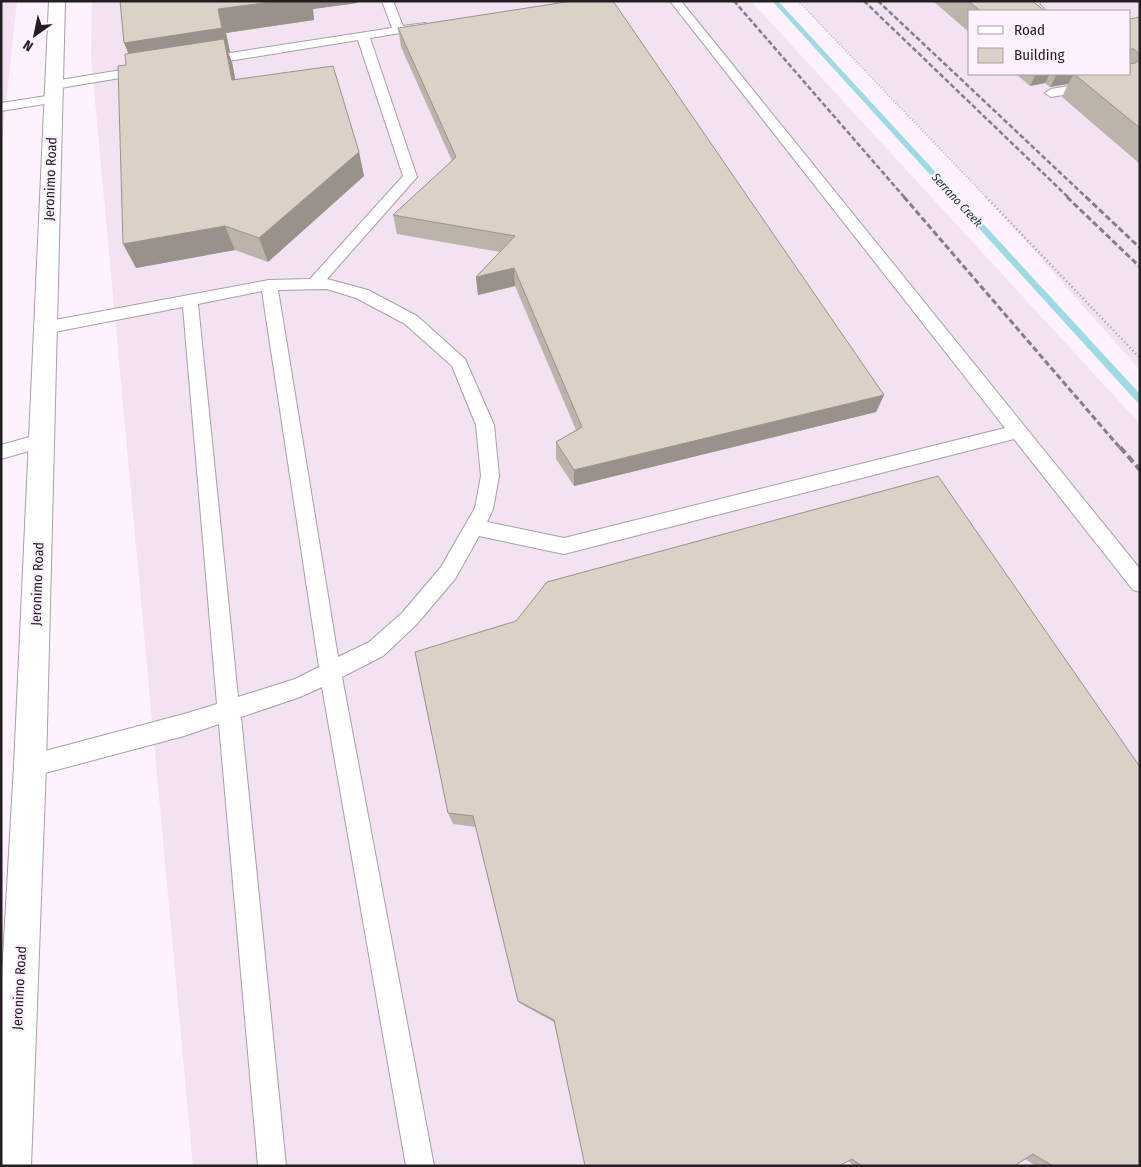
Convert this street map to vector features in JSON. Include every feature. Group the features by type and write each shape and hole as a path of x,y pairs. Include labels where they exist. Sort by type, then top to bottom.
{"main road":[{"name":"Jeronimo Road","path":"11,1166 30,766 57,1"}],"lane":[{"path":"388,1 399,30"},
{"path":"675,1 1140,584"},
{"path":"1036,1 1030,2 1039,10"},
{"path":"189,63 438,24"},
{"path":"313,285 410,177 363,36"},
{"path":"1,107 54,92 160,68"},
{"path":"1051,93 1121,81 1114,75"},
{"path":"30,766 184,725 300,687 376,649 409,619 448,573 484,509 490,476 485,425 459,364 411,320 362,294 327,284 269,285 44,328"},
{"path":"269,285 330,672 420,1166"},
{"path":"190,299 272,1166"},
{"path":"474,527 564,546 1018,432"},
{"path":"1,452 40,442"}],"path":[{"path":"798,1 1140,358"}],"shaded area":[{"path":"1,1 17,1 1,150"},
{"path":"92,1 751,1 1140,424 1140,1166 193,1166 91,56"},
{"path":"798,1 1140,1 1140,370 990,201"}],"building":[{"path":"120,1 279,1 218,9 222,28 124,43"},
{"path":"572,1 613,1 884,395 574,470 556,442 582,427 514,268 476,277 515,236 393,215 456,157 398,28"},
{"path":"969,1 1032,1 1044,10 979,10"},
{"path":"1140,17 1140,55 1134,49 1131,49 1131,19"},
{"path":"224,39 232,80 333,66 359,152 259,238 225,226 123,244 118,66 126,65 125,54"},
{"path":"1140,60 1140,128 1075,75 1131,75 1131,64"},
{"path":"938,476 1140,767 1140,1166 1053,1166 1033,1154 1014,1166 862,1166 852,1159 839,1166 585,1166 554,1020 518,1001 473,816 448,813 415,652 516,621 547,582"}],"waterway":[{"name":"Serrano Creek","path":"775,1 1140,400"}],"railway":[{"path":"734,1 905,198"},
{"path":"864,1 1069,198"},
{"path":"878,1 1087,198"},
{"path":"904,197 1121,449"},
{"path":"1067,197 1140,267"},
{"path":"1086,197 1140,248"},
{"path":"1120,447 1140,470"}]}
